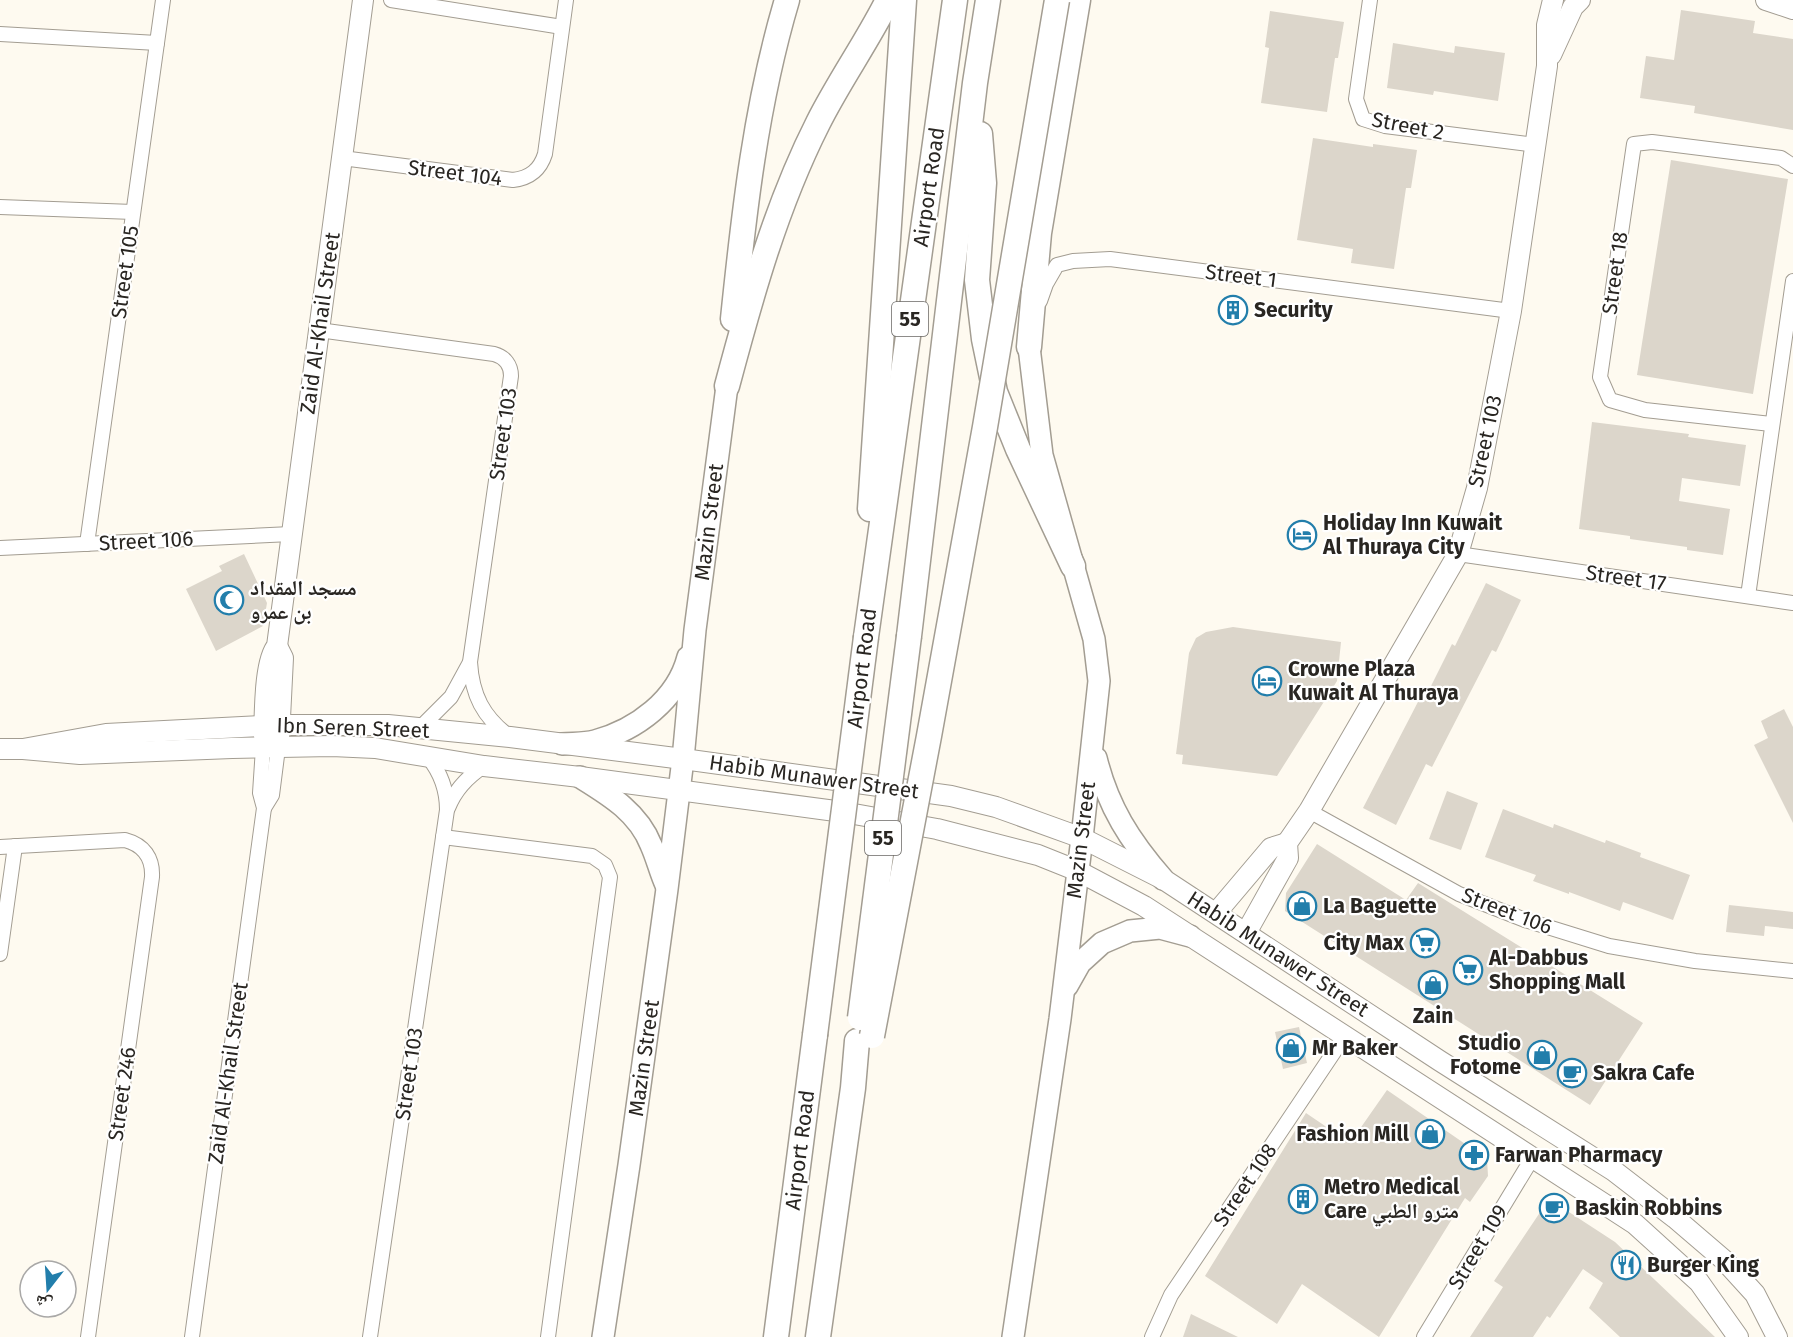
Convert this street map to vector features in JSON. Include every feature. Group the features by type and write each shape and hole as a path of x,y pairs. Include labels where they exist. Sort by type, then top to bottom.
{"highway":[{"path":"727,386 745,204 772,50 788,0"},
{"path":"727,386 763,256 794,175 818,121 888,0"},
{"path":"866,635 871,472 904,0"},
{"name":"Airport Road","path":"776,1337 866,635 955,0"},
{"name":"Airport Road","path":"818,1337 853,1088 865,1039 909,636 975,83 988,0"},
{"path":"865,1039 985,427 1057,0"},
{"path":"1029,346 1039,233 1078,0"},
{"path":"975,83 984,183 977,280 984,339 995,392 1018,449 1073,566"}],"main road":[{"name":"Mazin Street","path":"1013,1337 1060,1019 1099,681 1094,639 1042,455 1029,346"},
{"name":"Mazin Street","path":"603,1337 667,889 683,759 695,630 727,386"},
{"path":"562,744 592,742 621,732 646,717 668,695 686,665 695,630"},
{"path":"1092,744 1102,782 1117,817 1138,850 1163,879"},
{"path":"580,777 624,806 641,825 651,844 667,889"},
{"path":"1060,1019 1065,989 1080,963 1102,942 1130,931 1160,928 1190,936"}],"street":[{"name":"Street 105","path":"87,544 163,0"},
{"name":"Zaid Al-Khail Street","path":"192,1337 264,808 260,793 271,748 269,663 276,646 363,0"},
{"path":"391,0 562,27"},
{"name":"Street 104","path":"342,158 513,180 528,177 539,167 544,154 566,0"},
{"name":"Street 2","path":"1370,0 1356,99 1363,118 1385,126 1536,145"},
{"name":"Street 103","path":"1216,913 1271,848 1287,843 1309,811 1458,554 1476,488 1511,311 1547,66 1547,25 1553,0"},
{"name":"Street 103","path":"1547,66 1570,13 1580,0"},
{"path":"1766,0 1793,9"},
{"path":"0,34 157,43"},
{"name":"Street 18","path":"1771,424 1645,410 1611,400 1600,377 1634,144 1652,142 1781,158 1793,166"},
{"path":"0,207 133,212"},
{"name":"Street 1","path":"1029,346 1046,284 1057,265 1073,261 1110,259 1511,311"},
{"path":"1748,596 1793,281"},
{"name":"Street 103","path":"319,330 494,354 503,358 510,366 511,376 470,662 471,678 480,706 498,728 510,737"},
{"name":"Street 106","path":"0,548 291,534"},
{"name":"Street 17","path":"1458,554 1793,603"},
{"name":"Street 103","path":"420,728 451,697 470,662"},
{"name":"Ibn Seren Street","path":"23,749 106,734 272,725 354,724 510,737 683,759"},
{"name":"Ibn Seren Street","path":"0,749 80,754 332,746 375,748 484,766 679,790"},
{"name":"Street 103","path":"370,1337 447,810 445,788 436,766 428,757"},
{"name":"Habib Munawer Street","path":"683,759 951,796 996,807 1082,838 1163,879 1440,1061 1614,1171 1675,1218 1724,1260 1755,1294 1777,1337"},
{"name":"Street 103","path":"447,810 460,786 484,766"},
{"name":"Habib Munawer Street","path":"679,790 843,812 937,829 1038,855 1078,871 1144,906 1635,1224 1699,1282 1738,1337"},
{"name":"Street 106","path":"1309,811 1388,857 1459,894 1525,920 1609,946 1695,961 1793,971"},
{"path":"443,837 592,856 605,865 610,877 548,1337"},
{"name":"Street 246","path":"15,846 125,840 146,852 152,864 88,1337"},
{"name":"Street 103","path":"1246,933 1288,858 1287,843"},
{"path":"0,847 15,846 0,954"},
{"name":"Street 108","path":"1152,1337 1171,1295 1344,1036"},
{"path":"1424,1088 1432,1085 1439,1078 1440,1061"},
{"path":"1454,1108 1452,1098 1455,1088 1463,1082 1473,1082"},
{"name":"Street 109","path":"1428,1335 1533,1157"}],"building":[{"path":"1681,10 1755,21 1753,33 1793,39 1793,130 1694,113 1695,106 1640,98 1646,56 1674,60"},
{"path":"1270,11 1344,22 1338,58 1335,58 1327,112 1261,103 1269,48 1265,47"},
{"path":"1393,43 1454,53 1455,46 1505,53 1498,101 1434,91 1433,95 1387,88"},
{"path":"1313,138 1373,147 1373,144 1417,150 1411,188 1406,188 1394,269 1351,263 1353,249 1297,240"},
{"path":"1671,160 1788,179 1753,394 1637,375"},
{"path":"1592,422 1689,434 1688,437 1746,445 1740,486 1682,478 1679,501 1730,509 1723,555 1630,539 1630,536 1579,529"},
{"name":"مسجد المقداد بن عمرو","path":"244,554 267,603 263,626 216,651 186,589 222,571 219,566"},
{"path":"1486,583 1521,600 1496,652 1492,650 1432,767 1426,764 1396,825 1363,808 1420,698 1424,700 1452,644 1455,646"},
{"path":"1233,627 1341,642 1337,681 1277,776 1182,764 1183,755 1176,754 1189,653 1196,638 1206,632"},
{"path":"1784,709 1793,727 1793,823 1754,745 1768,738 1761,721"},
{"path":"1447,791 1478,803 1461,850 1429,839"},
{"path":"1503,809 1553,828 1554,824 1605,843 1606,840 1641,853 1640,857 1690,875 1673,920 1623,902 1620,911 1569,892 1569,894 1533,881 1536,875 1485,857"},
{"path":"1317,844 1406,900 1418,883 1643,1023 1590,1105 1285,911 1286,893"},
{"path":"1729,905 1793,912 1793,929 1765,926 1764,936 1726,932"},
{"name":"Mr Baker","path":"1299,1027 1307,1063 1283,1069 1275,1032"},
{"path":"1387,1090 1487,1159 1488,1176 1470,1202 1465,1198 1379,1337 1302,1284 1277,1324 1205,1276 1306,1113 1350,1143"},
{"path":"1549,1199 1615,1242 1715,1337 1620,1337 1589,1308 1603,1283 1583,1269 1550,1318 1547,1316 1533,1337 1470,1337 1503,1287 1494,1281"},
{"path":"1191,1314 1238,1337 1183,1337"}],"place":[{"name":"Security","path":"1233,310"},
{"name":"Holiday Inn Kuwait Al Thuraya City","path":"1302,535"},
{"name":"مسجد المقداد بن عمرو","path":"229,600"},
{"name":"Crowne Plaza Kuwait Al Thuraya","path":"1267,681"},
{"name":"La Baguette","path":"1302,906"},
{"name":"City Max","path":"1425,943"},
{"name":"Al-Dabbus Shopping Mall","path":"1468,970"},
{"name":"Zain","path":"1433,985"},
{"name":"Mr Baker","path":"1291,1048"},
{"name":"Studio Fotome","path":"1542,1055"},
{"name":"Sakra Cafe","path":"1572,1073"},
{"name":"Fashion Mill","path":"1430,1134"},
{"name":"Farwan Pharmacy","path":"1474,1155"},
{"name":"Metro Medical Care مترو الطبي","path":"1303,1199"},
{"name":"Baskin Robbins","path":"1554,1208"},
{"name":"Burger King","path":"1626,1265"}]}
